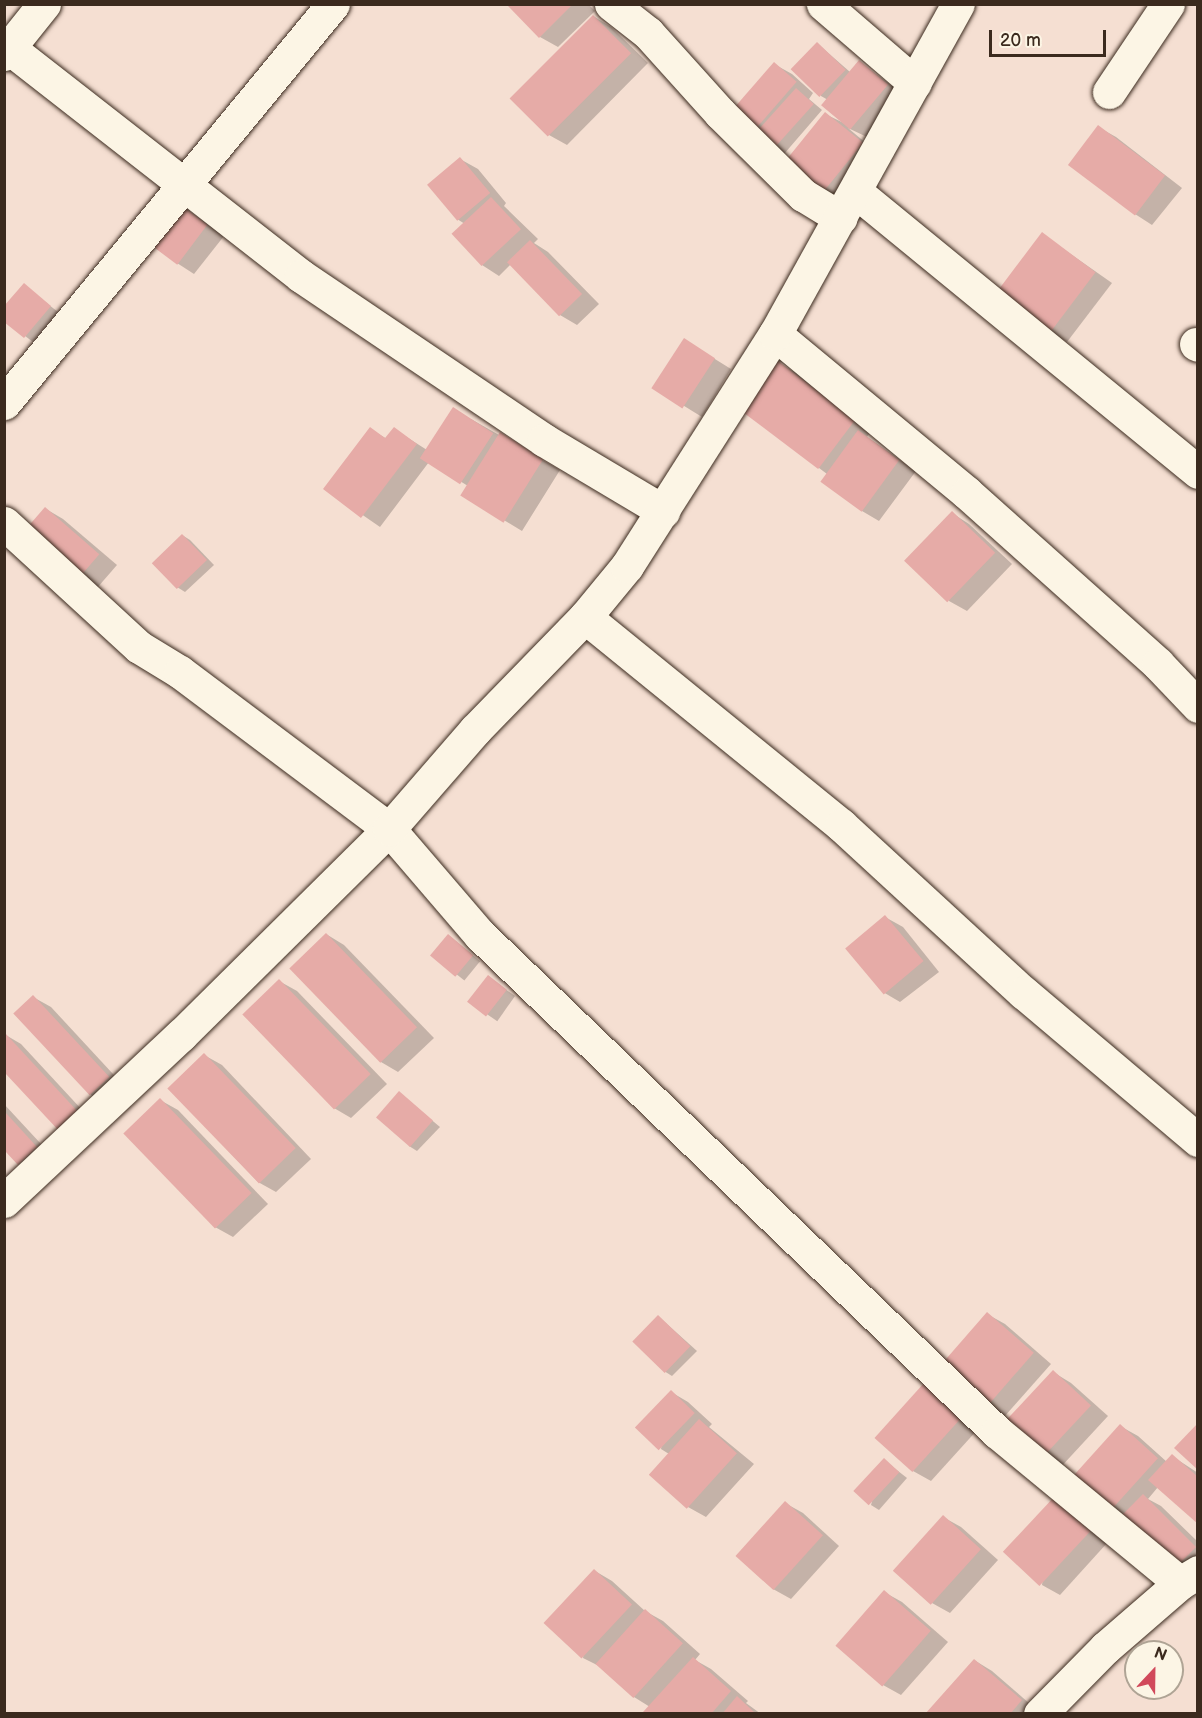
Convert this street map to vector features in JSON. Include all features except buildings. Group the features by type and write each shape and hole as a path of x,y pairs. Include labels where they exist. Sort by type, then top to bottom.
{"street":[{"path":"44,4 6,48 320,289 544,440 663,511"},
{"path":"4,403 333,4"},
{"path":"611,4 648,33 720,113 803,195 849,205 1197,471"},
{"path":"823,4 915,83"},
{"path":"4,1201 181,1035 389,829 475,730 585,617 627,566 775,334 849,205 958,4"},
{"path":"1109,92 1168,4"},
{"path":"775,334 967,493 1158,664 1197,706"},
{"path":"4,523 139,647 180,672 389,829 480,935 997,1432 1189,1577 1105,1648 1040,1713"},
{"path":"585,617 841,825 1024,993 1197,1140"}]}
